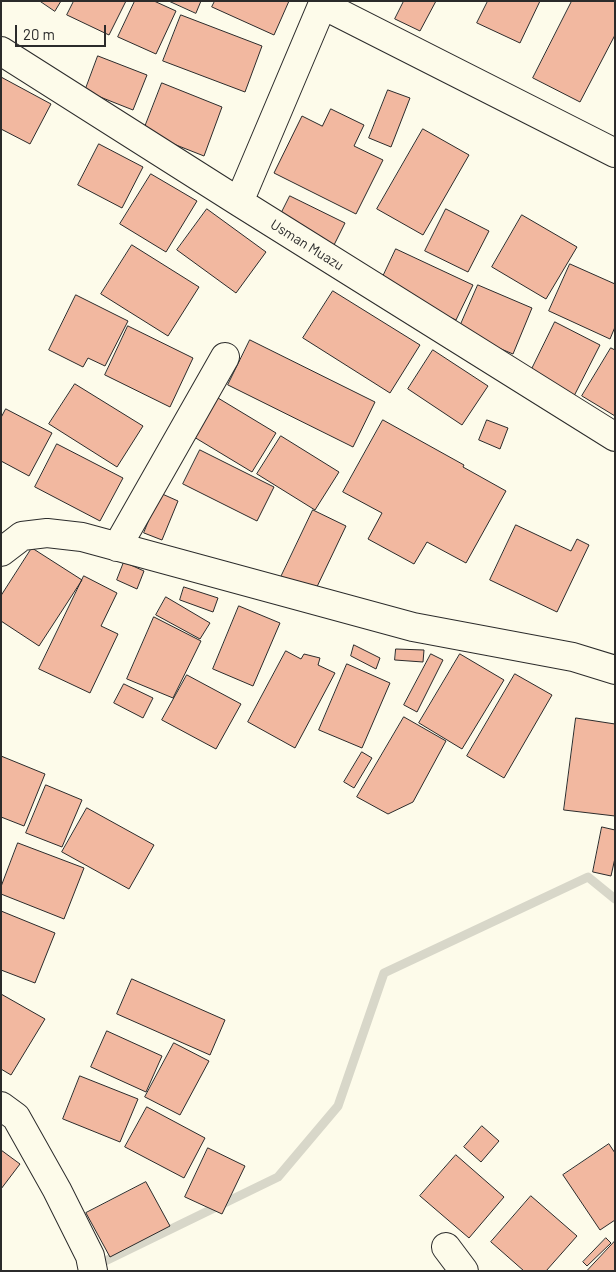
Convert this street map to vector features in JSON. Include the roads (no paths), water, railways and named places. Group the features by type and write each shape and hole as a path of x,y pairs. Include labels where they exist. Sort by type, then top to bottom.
{"street":[{"path":"239,202 324,3 615,153"},
{"name":"Usman Muazu","path":"1,51 615,437"},
{"path":"117,547 225,357"},
{"path":"1,552 22,536 47,533 82,537 413,627 573,657 615,670"},
{"path":"1,1106 16,1117 57,1190 90,1256 93,1271"},
{"path":"446,1247 464,1271"}],"waterway":[{"path":"95,1266 278,1177 338,1106 384,973 588,877 615,899"}]}
